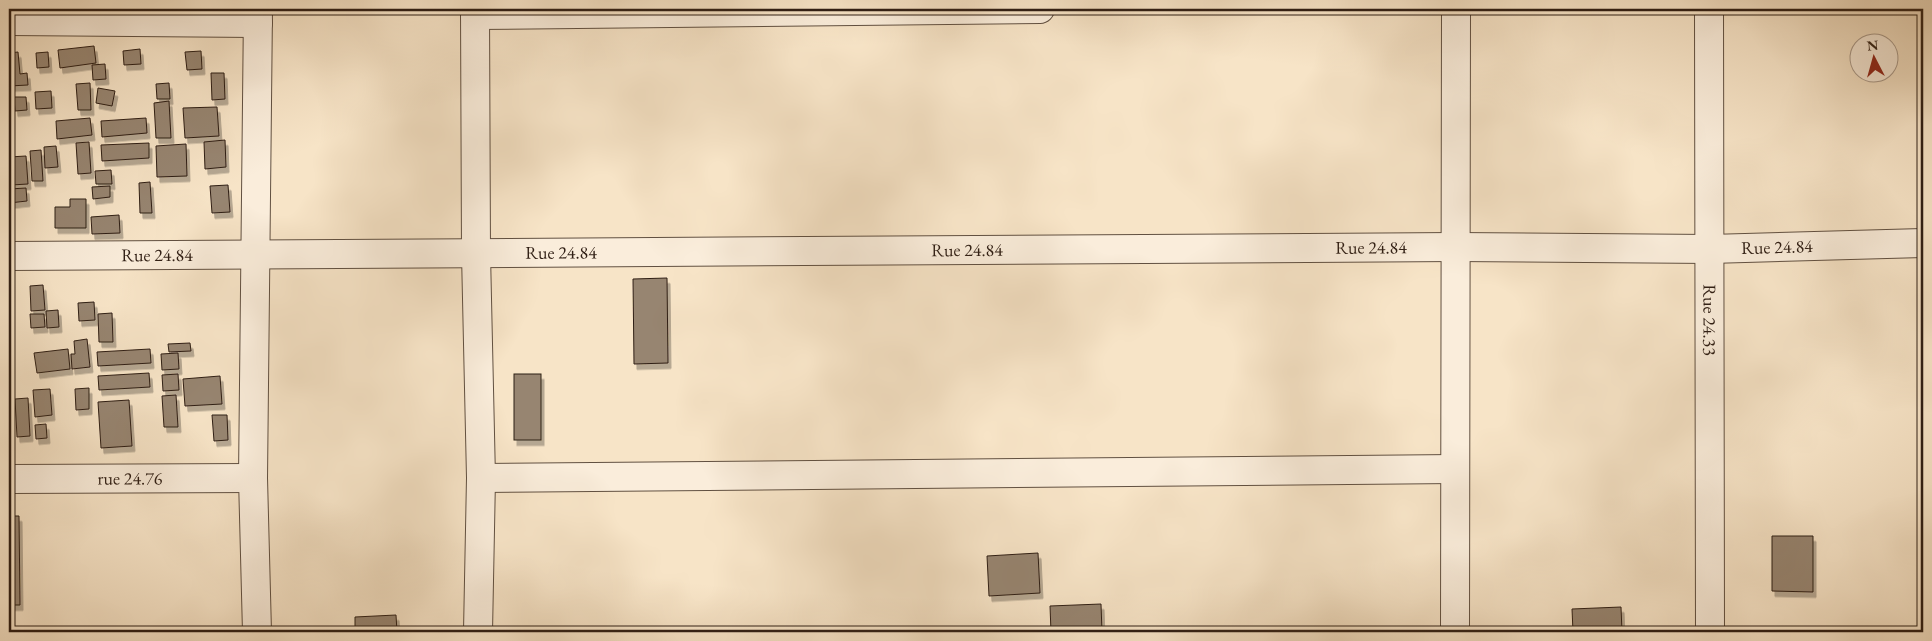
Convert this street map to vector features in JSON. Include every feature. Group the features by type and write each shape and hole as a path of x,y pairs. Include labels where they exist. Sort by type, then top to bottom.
{"street":[{"path":"478,632 481,478 476,254 475,12 1040,9"},
{"path":"1455,632 1456,9"},
{"name":"Rue 24.33","path":"1709,9 1710,632"},
{"path":"9,21 258,16 253,478 257,632"},
{"name":"Rue 24.84","path":"9,256 254,256 1456,247 1710,249 1923,243"},
{"path":"481,478 1455,469"},
{"name":"rue 24.76","path":"9,479 253,478"}],"building":[{"path":"94,46 96,63 60,68 58,50"},
{"path":"140,49 141,64 124,65 123,51"},
{"path":"201,51 202,69 187,70 185,52"},
{"path":"18,52 20,74 27,73 28,85 9,86 9,53"},
{"path":"48,52 49,67 37,68 36,53"},
{"path":"105,64 106,79 93,80 92,65"},
{"path":"211,73 224,73 225,99 212,100"},
{"path":"90,83 91,110 78,110 76,84"},
{"path":"169,83 170,99 157,99 156,84"},
{"path":"98,88 115,91 112,106 96,103"},
{"path":"51,91 52,108 36,109 35,92"},
{"path":"14,97 26,97 27,110 15,111"},
{"path":"169,101 171,138 156,138 154,103"},
{"path":"217,107 219,136 185,138 183,108"},
{"path":"90,118 92,135 57,139 56,121"},
{"path":"146,118 147,133 102,137 101,121"},
{"path":"225,140 226,167 205,169 204,142"},
{"path":"89,142 91,173 78,174 76,143"},
{"path":"149,143 149,158 102,161 101,145"},
{"path":"186,144 187,176 157,177 156,146"},
{"path":"56,146 58,167 45,168 44,147"},
{"path":"41,150 43,181 32,181 30,151"},
{"path":"26,156 28,184 11,185 9,157"},
{"path":"111,170 112,184 96,184 95,171"},
{"path":"150,182 152,213 140,213 139,183"},
{"path":"228,185 230,212 212,213 210,186"},
{"path":"110,186 110,197 93,199 92,187"},
{"path":"26,188 27,201 9,203 9,189"},
{"path":"70,199 86,199 86,228 55,228 55,207 70,207"},
{"path":"119,215 120,233 92,234 91,217"},
{"path":"667,278 668,363 634,364 633,279"},
{"path":"43,285 45,310 31,311 30,286"},
{"path":"94,302 95,320 79,321 78,303"},
{"path":"58,310 59,327 47,328 46,311"},
{"path":"112,313 113,342 99,342 98,314"},
{"path":"30,314 44,314 45,327 31,328"},
{"path":"87,339 90,367 72,369 71,354 75,354 74,341"},
{"path":"190,343 191,351 169,352 168,344"},
{"path":"68,349 70,369 37,373 34,353"},
{"path":"150,349 151,363 98,366 97,352"},
{"path":"178,353 179,369 162,370 161,354"},
{"path":"149,373 150,387 99,390 98,376"},
{"path":"178,374 179,390 163,391 162,375"},
{"path":"514,374 541,374 541,440 514,440"},
{"path":"220,376 222,404 185,406 183,379"},
{"path":"89,388 89,409 76,410 75,389"},
{"path":"50,389 52,415 35,417 33,390"},
{"path":"176,395 178,427 164,427 162,396"},
{"path":"28,398 30,436 17,437 15,399"},
{"path":"129,400 132,446 101,448 98,402"},
{"path":"212,415 227,415 228,440 214,441"},
{"path":"46,424 47,438 36,439 35,425"},
{"path":"9,516 19,516 20,605 9,605"},
{"path":"1772,536 1813,536 1813,592 1772,591"},
{"path":"1038,553 1040,593 989,596 987,556"},
{"path":"1101,604 1102,632 1051,632 1050,606"},
{"path":"1621,607 1622,632 1573,632 1572,609"},
{"path":"396,615 397,632 355,632 355,617"}]}
